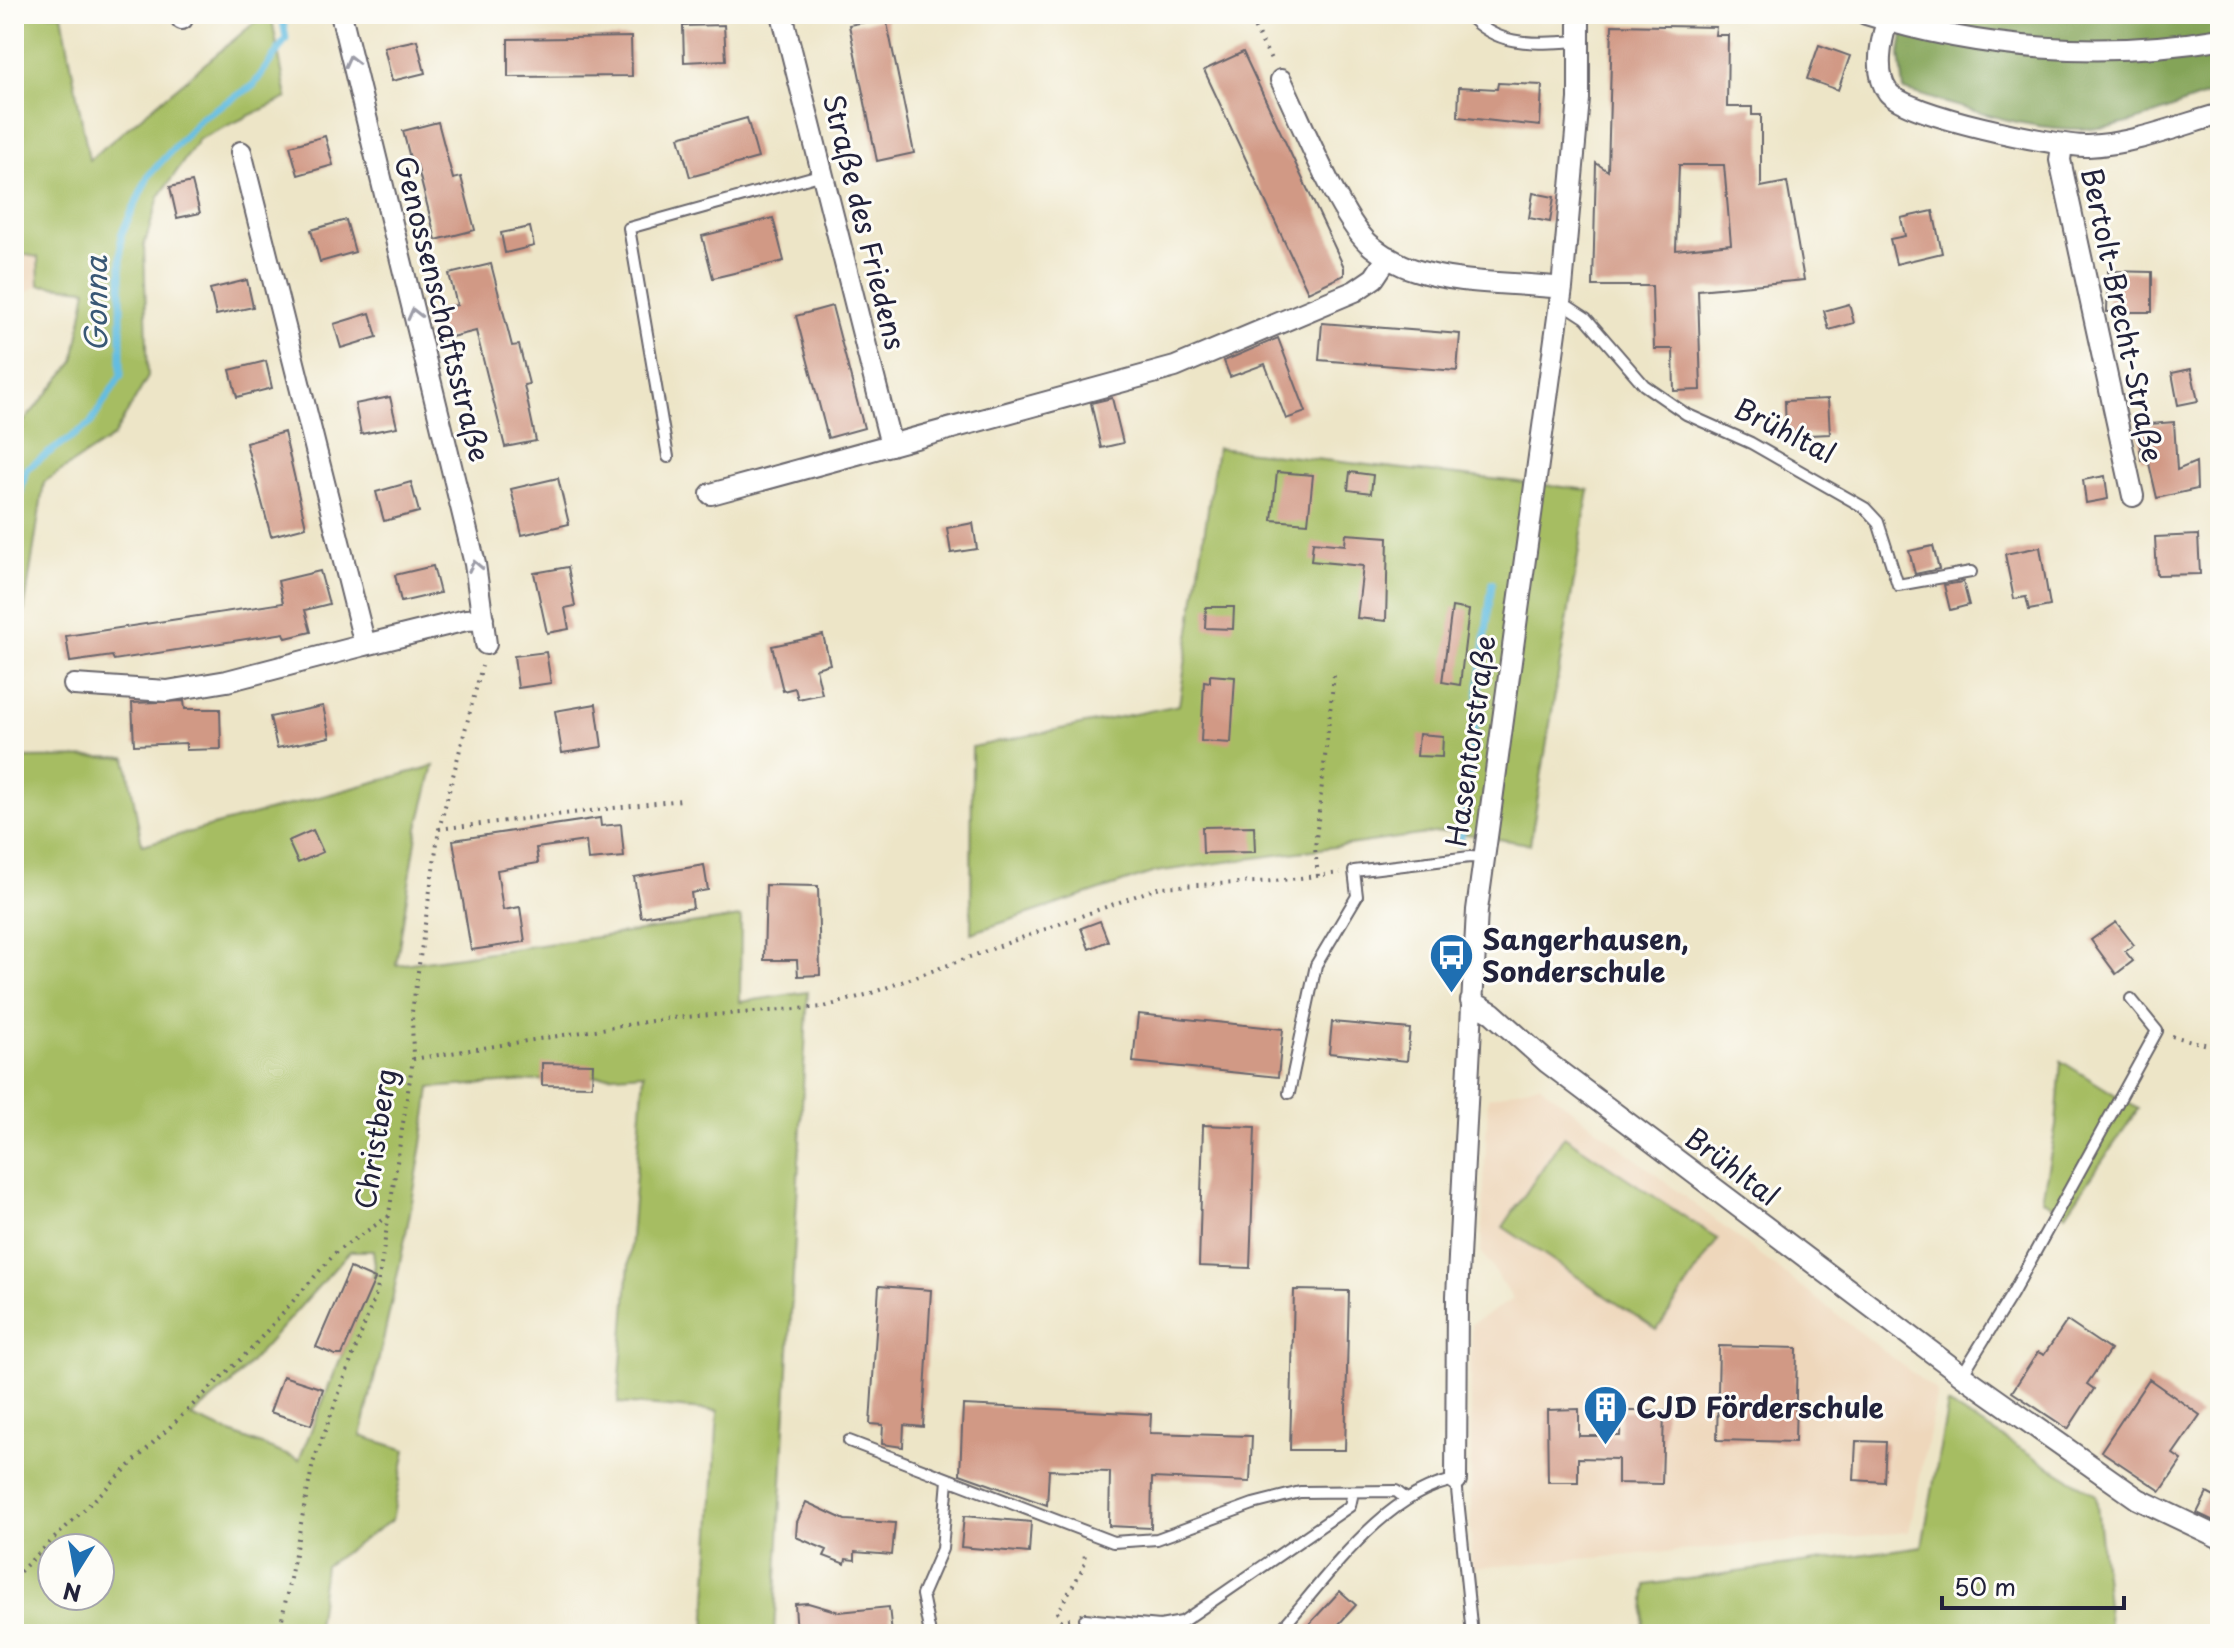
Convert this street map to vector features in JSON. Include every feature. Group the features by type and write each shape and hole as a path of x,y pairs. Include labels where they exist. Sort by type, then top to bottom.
{"street":[{"name":"Genossenschaftsstraße","path":"341,14 475,564 486,644"},
{"name":"Straße des Friedens","path":"782,14 891,445"},
{"name":"Hasentorstraße","path":"1456,1480 1457,1296 1471,1001 1483,858 1561,295 1579,99 1579,14"},
{"path":"1866,14 1958,37 2062,48 2157,47 2220,39"},
{"name":"Bertolt-Brecht-Straße","path":"1887,21 1881,75 1891,96 1945,117 2062,145 2124,141 2220,114"},
{"path":"1281,80 1356,228 1366,241 1414,270 1561,295"},
{"name":"Bertolt-Brecht-Straße","path":"2062,145 2060,160 2133,496"},
{"path":"241,152 365,645"},
{"path":"711,494 1175,367 1358,290 1374,278 1388,257"},
{"path":"74,685 167,691 227,681 466,620 483,619"},
{"name":"Brühltal","path":"1471,1001 1492,1013 1548,1063 1962,1375 2138,1499 2220,1538"}],"lane":[{"path":"1467,14 1478,26 1510,43 1580,41"},
{"path":"668,457 629,228 823,174"},
{"name":"Brühltal","path":"1561,295 1586,318 1644,385 1686,414 1751,443 1865,508 1878,522 1898,585 1971,572"},
{"path":"1289,1093 1316,965 1357,896 1354,871 1483,858"},
{"path":"1962,1375 2012,1294 2157,1031 2131,999"},
{"path":"849,1441 1113,1542 1157,1539 1253,1504 1288,1495 1396,1491 1406,1499"},
{"path":"930,1634 922,1595 942,1549 948,1480"},
{"path":"1277,1634 1376,1525 1406,1499 1435,1484 1456,1480 1472,1634"},
{"path":"1085,1619 1160,1626 1182,1622 1350,1506 1353,1492"}],"path":[{"path":"1247,14 1281,80"},
{"name":"Christberg","path":"279,1634 313,1463 377,1291 413,1059 412,1012 439,829 472,715 486,644"},
{"path":"1318,876 1315,848 1334,675"},
{"path":"439,829 681,800"},
{"path":"413,1059 671,1018 824,1007 869,994 1155,889 1354,871"},
{"path":"2157,1031 2220,1048"},
{"path":"14,1577 251,1349 337,1251 389,1216"},
{"path":"1058,1634 1061,1620 1057,1612 1084,1567 1085,1549 1091,1535"},
{"path":"1061,1620 1085,1619"}],"shaded area":[{"path":"14,253 38,257 39,285 14,301"},
{"path":"1539,1084 1937,1392 1909,1532 1471,1568 1471,1324 1513,1299 1481,1251 1488,1098"}],"green space":[{"path":"14,14 62,14 89,160 265,14 271,14 287,98 199,139 159,197 144,246 148,377 113,437 44,482 14,676 14,433 74,362 87,289 39,285 38,257 14,253"},
{"path":"1906,14 2220,14 2220,91 2151,116 2109,127 2057,128 1979,113 1904,90 1900,54"},
{"path":"1217,448 1589,490 1530,844 1448,831 1155,872 971,933 972,747 1179,705"},
{"path":"126,757 142,845 434,766 418,828 396,965 741,917 740,1002 808,992 774,1634 705,1634 718,1411 618,1403 644,1073 430,1088 409,1219 361,1436 406,1450 392,1520 325,1566 316,1634 14,1634 14,758","holes":["350,1251 373,1251 375,1265 370,1286 299,1460 191,1417 232,1383"]},
{"path":"2061,1061 2138,1109 2066,1214 2042,1199 2056,1126"},
{"path":"1564,1136 1718,1239 1657,1330 1503,1227"},
{"path":"1948,1404 2096,1495 2110,1634 1643,1634 1646,1585 1922,1546"}],"building":[{"path":"886,18 914,153 877,161 849,25"},
{"path":"724,25 726,60 684,62 683,26"},
{"path":"1612,25 1716,27 1715,35 1728,35 1727,107 1752,107 1752,115 1761,115 1761,187 1787,182 1804,280 1698,290 1701,390 1674,391 1673,349 1654,349 1652,286 1593,286 1596,163 1608,171","holes":["1679,165 1724,165 1731,244 1676,250"]},
{"path":"631,37 632,76 508,77 508,39"},
{"path":"417,40 425,73 392,81 384,47"},
{"path":"1819,45 1850,56 1838,90 1807,79"},
{"path":"1243,52 1344,267 1344,275 1308,292 1204,70"},
{"path":"1498,83 1542,85 1540,126 1458,117 1459,87 1497,89"},
{"path":"747,118 758,158 690,177 679,137"},
{"path":"438,122 453,179 461,177 475,230 436,240 417,165 412,166 403,131"},
{"path":"325,136 333,165 298,175 290,146"},
{"path":"192,182 200,213 177,218 170,187"},
{"path":"1533,193 1554,197 1550,222 1529,218"},
{"path":"1933,211 1942,253 1896,264 1890,239 1905,236 1901,218"},
{"path":"773,218 784,261 713,278 702,236"},
{"path":"346,220 355,252 320,262 311,230"},
{"path":"530,227 534,246 505,253 501,233"},
{"path":"491,264 512,346 519,345 529,384 524,385 536,441 505,447 476,331 439,340 432,311 457,305 449,274"},
{"path":"2108,271 2152,272 2152,312 2107,312"},
{"path":"247,280 253,307 216,315 210,289"},
{"path":"1849,304 1854,323 1829,330 1824,311"},
{"path":"832,306 864,428 828,438 796,316"},
{"path":"370,313 377,337 341,348 334,324"},
{"path":"1322,323 1460,334 1457,371 1319,360"},
{"path":"1278,338 1306,412 1286,419 1265,364 1230,377 1224,361"},
{"path":"266,361 272,388 237,397 230,370"},
{"path":"2191,369 2198,401 2178,405 2172,373"},
{"path":"390,397 397,427 361,434 355,404"},
{"path":"1112,398 1123,443 1101,448 1091,403"},
{"path":"1828,399 1830,434 1786,436 1785,401"},
{"path":"2174,422 2177,470 2196,462 2197,489 2157,498 2148,459 2141,460 2138,425"},
{"path":"284,432 306,527 271,536 246,443"},
{"path":"1277,472 1313,475 1308,523 1272,520"},
{"path":"1350,472 1373,475 1371,493 1348,490"},
{"path":"2105,476 2108,499 2086,503 2083,480"},
{"path":"558,478 569,524 522,535 511,489"},
{"path":"411,482 419,512 384,521 376,492"},
{"path":"973,523 977,549 951,553 947,528"},
{"path":"1346,534 1388,537 1386,621 1357,618 1363,566 1311,561 1313,542 1345,545"},
{"path":"2198,535 2200,574 2157,575 2155,537"},
{"path":"1933,546 1939,569 1915,574 1909,551"},
{"path":"2040,547 2050,606 2029,610 2026,597 2014,599 2005,554"},
{"path":"433,566 440,593 401,602 395,575"},
{"path":"568,567 575,606 565,608 569,629 547,633 534,573"},
{"path":"320,571 329,604 305,610 311,632 286,638 284,633 114,660 112,656 70,662 66,636 283,603 278,581"},
{"path":"1963,582 1969,605 1950,610 1944,585"},
{"path":"1206,607 1234,607 1233,629 1205,628"},
{"path":"1452,607 1469,610 1460,685 1442,682"},
{"path":"823,635 830,664 816,668 822,694 798,699 795,688 783,691 772,646"},
{"path":"546,652 551,683 518,688 514,656"},
{"path":"1210,675 1235,677 1231,743 1201,741 1204,681 1210,682"},
{"path":"184,701 185,709 220,709 221,749 186,750 186,743 134,745 132,703"},
{"path":"596,704 602,747 562,753 555,711"},
{"path":"323,706 330,737 277,748 270,717"},
{"path":"1419,734 1443,736 1442,757 1417,756"},
{"path":"600,818 601,826 621,824 624,857 588,860 586,841 536,848 538,863 497,870 503,910 520,907 525,942 471,950 453,840"},
{"path":"1254,826 1255,852 1203,853 1202,827"},
{"path":"313,830 323,852 298,863 288,841"},
{"path":"704,865 708,890 691,893 693,908 641,917 634,877"},
{"path":"766,885 818,886 820,975 798,976 797,960 764,960"},
{"path":"1100,921 1108,941 1089,949 1081,928"},
{"path":"2116,922 2134,945 2125,951 2133,961 2116,974 2091,940"},
{"path":"1138,1014 1283,1029 1278,1077 1133,1062"},
{"path":"1332,1022 1410,1029 1407,1061 1329,1053"},
{"path":"542,1063 593,1064 592,1086 542,1085"},
{"path":"1203,1125 1255,1127 1250,1268 1199,1266"},
{"path":"350,1268 375,1279 342,1355 335,1355 316,1347"},
{"path":"879,1286 931,1290 923,1427 904,1425 903,1447 882,1444 883,1425 870,1424"},
{"path":"1294,1290 1349,1291 1345,1450 1290,1450"},
{"path":"2067,1321 2110,1350 2087,1384 2094,1389 2068,1429 2012,1392 2038,1352 2044,1355"},
{"path":"1719,1346 1797,1348 1795,1442 1717,1440"},
{"path":"283,1376 323,1389 311,1425 270,1412"},
{"path":"2149,1379 2200,1415 2173,1454 2182,1460 2161,1491 2101,1451"},
{"path":"963,1405 1151,1414 1150,1433 1252,1436 1250,1482 1152,1478 1151,1528 1109,1526 1110,1472 1049,1470 1047,1505 960,1474"},
{"name":"CJD Förderschule","path":"1579,1409 1579,1436 1620,1436 1621,1411 1664,1411 1662,1484 1618,1483 1618,1459 1578,1458 1578,1482 1548,1482 1547,1410"},
{"path":"1856,1441 1886,1442 1884,1482 1854,1480"},
{"path":"2207,1493 2220,1500 2214,1521 2197,1513"},
{"path":"806,1502 845,1520 895,1523 892,1555 855,1552 855,1560 846,1559 845,1564 824,1556 827,1550 796,1537 797,1522"},
{"path":"964,1516 1031,1522 1029,1553 961,1547"},
{"path":"1340,1591 1356,1605 1330,1634 1300,1634"},
{"path":"808,1603 839,1612 889,1607 892,1634 797,1634 795,1604"}],"waterway":[{"name":"Gonna","path":"14,521 26,469 90,424 121,375 121,235 149,175 202,117 253,86 286,39 282,14"},
{"path":"1460,844 1492,583"}],"place":[{"name":"Sangerhausen, Sonderschule","path":"1451,995"},
{"name":"CJD Förderschule","path":"1605,1447"}]}
